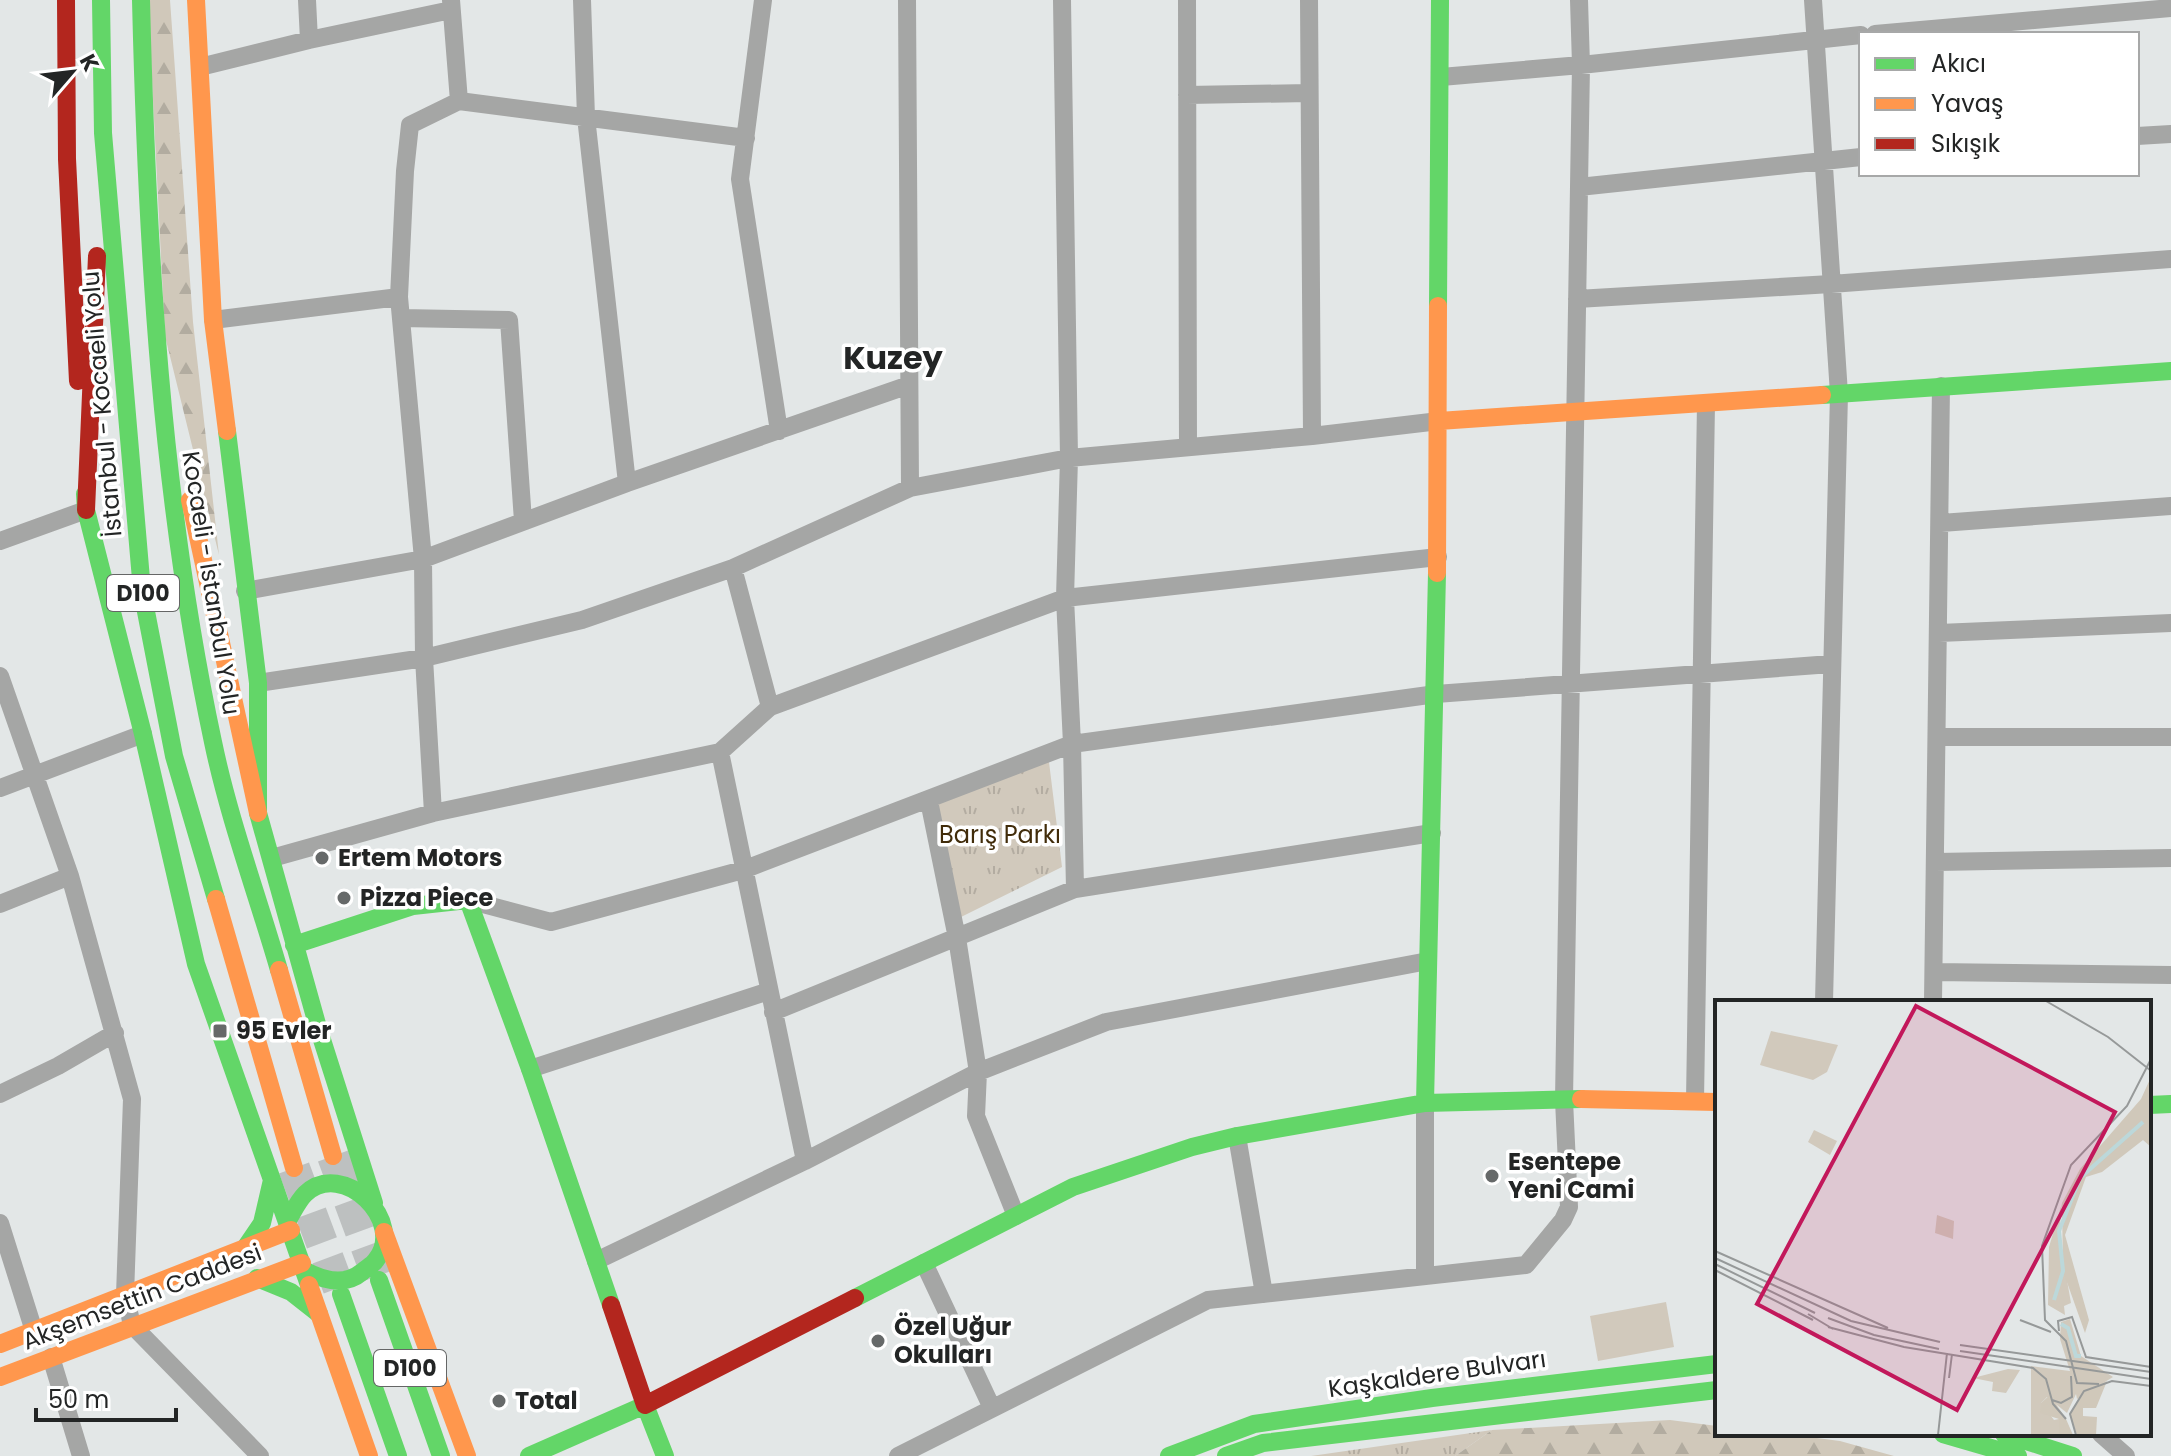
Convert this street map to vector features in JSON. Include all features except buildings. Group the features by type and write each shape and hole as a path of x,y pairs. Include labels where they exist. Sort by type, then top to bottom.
{"main road":[{"path":"66,0 67,159 86,510 143,734 196,964 369,1456"},
{"name":"İstanbul - Kocaeli Yolu","path":"101,0 103,133 142,591 174,756 294,1168"},
{"name":"Kocaeli - İstanbul Yolu","path":"141,0 143,111 156,341 162,423 182,584 214,747 333,1156"},
{"path":"196,0 213,320 258,683 258,813"},
{"path":"1425,1103 1438,557 1440,0"},
{"path":"86,510 103,133"},
{"path":"156,341 258,813 294,945 374,1203 469,1455"},
{"path":"1439,421 2171,371"},
{"path":"294,945 413,906 468,900 665,1456"},
{"path":"529,1456 645,1405 1073,1187 1192,1147 1237,1136 1425,1103 1564,1100 1715,1102"},
{"path":"2151,1105 2171,1104"},
{"path":"245,1248 262,1223 272,1177"},
{"path":"289,1225 294,1206 304,1195 318,1187 333,1184 349,1186 374,1203"},
{"name":"Akşemsettin Caddesi","path":"0,1344 245,1248 289,1225"},
{"path":"303,1266 318,1278 349,1280 363,1273 374,1262 384,1232"},
{"name":"Akşemsettin Caddesi","path":"0,1377 257,1278 303,1266"},
{"path":"257,1278 274,1282 297,1294 319,1314"},
{"name":"D100","path":"379,1280 441,1456"},
{"name":"D100","path":"341,1294 398,1456"},
{"name":"Kaşkaldere Bulvarı","path":"1169,1456 1254,1424 1432,1398 1715,1364"},
{"name":"Kaşkaldere Bulvarı","path":"1226,1456 1263,1443 1715,1390"},
{"path":"1950,1436 2018,1456"},
{"path":"2010,1436 2073,1456"}],"street":[{"path":"307,0 309,40"},
{"path":"582,0 586,117 627,483"},
{"path":"763,0 740,179 779,431"},
{"path":"907,0 910,488"},
{"path":"1062,0 1069,458 1065,598 1075,889"},
{"path":"1187,0 1188,447"},
{"path":"1309,0 1312,436"},
{"path":"898,1456 1208,1300 1526,1265 1557,1228 1569,1207 1564,1100 1581,65 1579,0"},
{"path":"1813,0 1839,394 1824,1000"},
{"path":"1895,32 2171,4"},
{"path":"200,67 451,5 459,101"},
{"path":"1441,77 1859,35"},
{"path":"1187,95 1309,93"},
{"path":"433,813 424,658 423,559 399,297 410,125 459,101 746,138"},
{"path":"2139,136 2171,134"},
{"path":"1579,187 1859,157"},
{"path":"1577,299 2171,259"},
{"path":"213,320 399,297"},
{"path":"401,318 509,320 523,521"},
{"path":"245,591 423,559 627,483 909,385"},
{"path":"1933,1000 1941,386"},
{"path":"1695,1101 1706,403"},
{"path":"258,683 424,658 582,620 733,568 910,488 1069,458 1439,421"},
{"path":"1941,523 2171,506"},
{"path":"0,541 86,510"},
{"path":"272,858 433,813 720,752 770,707 1065,598 1438,557"},
{"path":"733,568 770,707"},
{"path":"1939,633 2171,623"},
{"path":"468,900 551,922 743,870 1072,744 1436,694 1831,664"},
{"path":"0,676 70,876 132,1099 125,1295 132,1325 260,1456"},
{"path":"0,788 143,734"},
{"path":"1938,737 2171,737"},
{"path":"720,752 805,1161"},
{"path":"929,801 957,938 978,1072 976,1116 1016,1216"},
{"path":"773,1012 1075,889 1432,833"},
{"path":"1936,862 2171,858"},
{"path":"0,904 70,876"},
{"path":"596,1261 805,1161 978,1072 1106,1022 1428,961"},
{"path":"1934,972 2171,975"},
{"path":"530,1069 769,991"},
{"path":"0,1094 58,1066 115,1033"},
{"path":"1425,1103 1425,1276"},
{"path":"1237,1136 1264,1294"},
{"path":"0,1223 34,1331"},
{"path":"924,1263 992,1408"},
{"path":"51,1357 81,1456"},
{"path":"2108,1437 2126,1456"}],"green space":[{"path":"148,0 170,0 193,322 219,555 165,336"},
{"name":"Barış Parkı","path":"1048,754 1062,867 959,918 936,798"},
{"path":"1666,1302 1674,1347 1598,1361 1590,1316"},
{"path":"1670,1420 1715,1426 1715,1436 1801,1436 1840,1441 1894,1456 1455,1456 1492,1430"},
{"path":"1492,1430 1455,1456 1311,1456"}],"tunnel":[{"path":"333,1156 379,1280"},
{"path":"294,1168 341,1294"}],"traffic: fast":[{"path":"101,0 103,133 142,591 174,756 216,899"},
{"path":"141,0 153,280 169,466 181,558 213,742 235,828 279,970"},
{"path":"1438,306 1440,0"},
{"path":"1822,395 2171,371"},
{"path":"227,431 258,683 258,813 317,1024 374,1203"},
{"path":"85,494 86,510 143,734 196,964 309,1285"},
{"path":"1425,1103 1437,573"},
{"path":"294,945 413,906 468,900 611,1305"},
{"path":"855,1298 1073,1187 1192,1147 1237,1136 1425,1103 1581,1099"},
{"path":"2151,1105 2171,1104"},
{"path":"245,1248 262,1223 272,1180"},
{"path":"288,1220 305,1194 320,1185 336,1184 352,1189 366,1199 377,1213 383,1229 383,1245 376,1260 355,1277 340,1281 318,1277 304,1270"},
{"path":"257,1278 291,1292 319,1314"},
{"path":"379,1280 441,1456"},
{"path":"341,1294 398,1456"},
{"path":"1169,1456 1254,1424 1432,1398 1715,1364"},
{"path":"1226,1456 1263,1443 1715,1390"},
{"path":"529,1456 645,1405 665,1456"},
{"path":"1950,1436 2018,1456"},
{"path":"2010,1436 2073,1456"}],"traffic: slow":[{"path":"196,0 213,320 227,431"},
{"path":"1437,573 1438,306"},
{"path":"1439,421 1822,395"},
{"path":"190,500 258,813"},
{"path":"216,899 294,1168"},
{"path":"279,970 333,1156"},
{"path":"1581,1099 1715,1102"},
{"path":"0,1344 291,1230"},
{"path":"384,1232 467,1456"},
{"path":"0,1377 302,1263"},
{"path":"309,1285 369,1456"}],"traffic: jam":[{"path":"66,0 67,159 78,381"},
{"path":"86,510 97,256"},
{"path":"611,1305 645,1405 855,1298"}],"place":[{"name":"Ertem Motors","path":"322,858"},
{"name":"Pizza Piece","path":"344,898"},
{"name":"95 Evler","path":"220,1031"},
{"name":"Esentepe Yeni Cami","path":"1492,1176"},
{"name":"Özel Uğur Okulları","path":"878,1341"},
{"name":"Total","path":"499,1401"}],"district":[{"name":"Kuzey","path":"893,358"}]}
